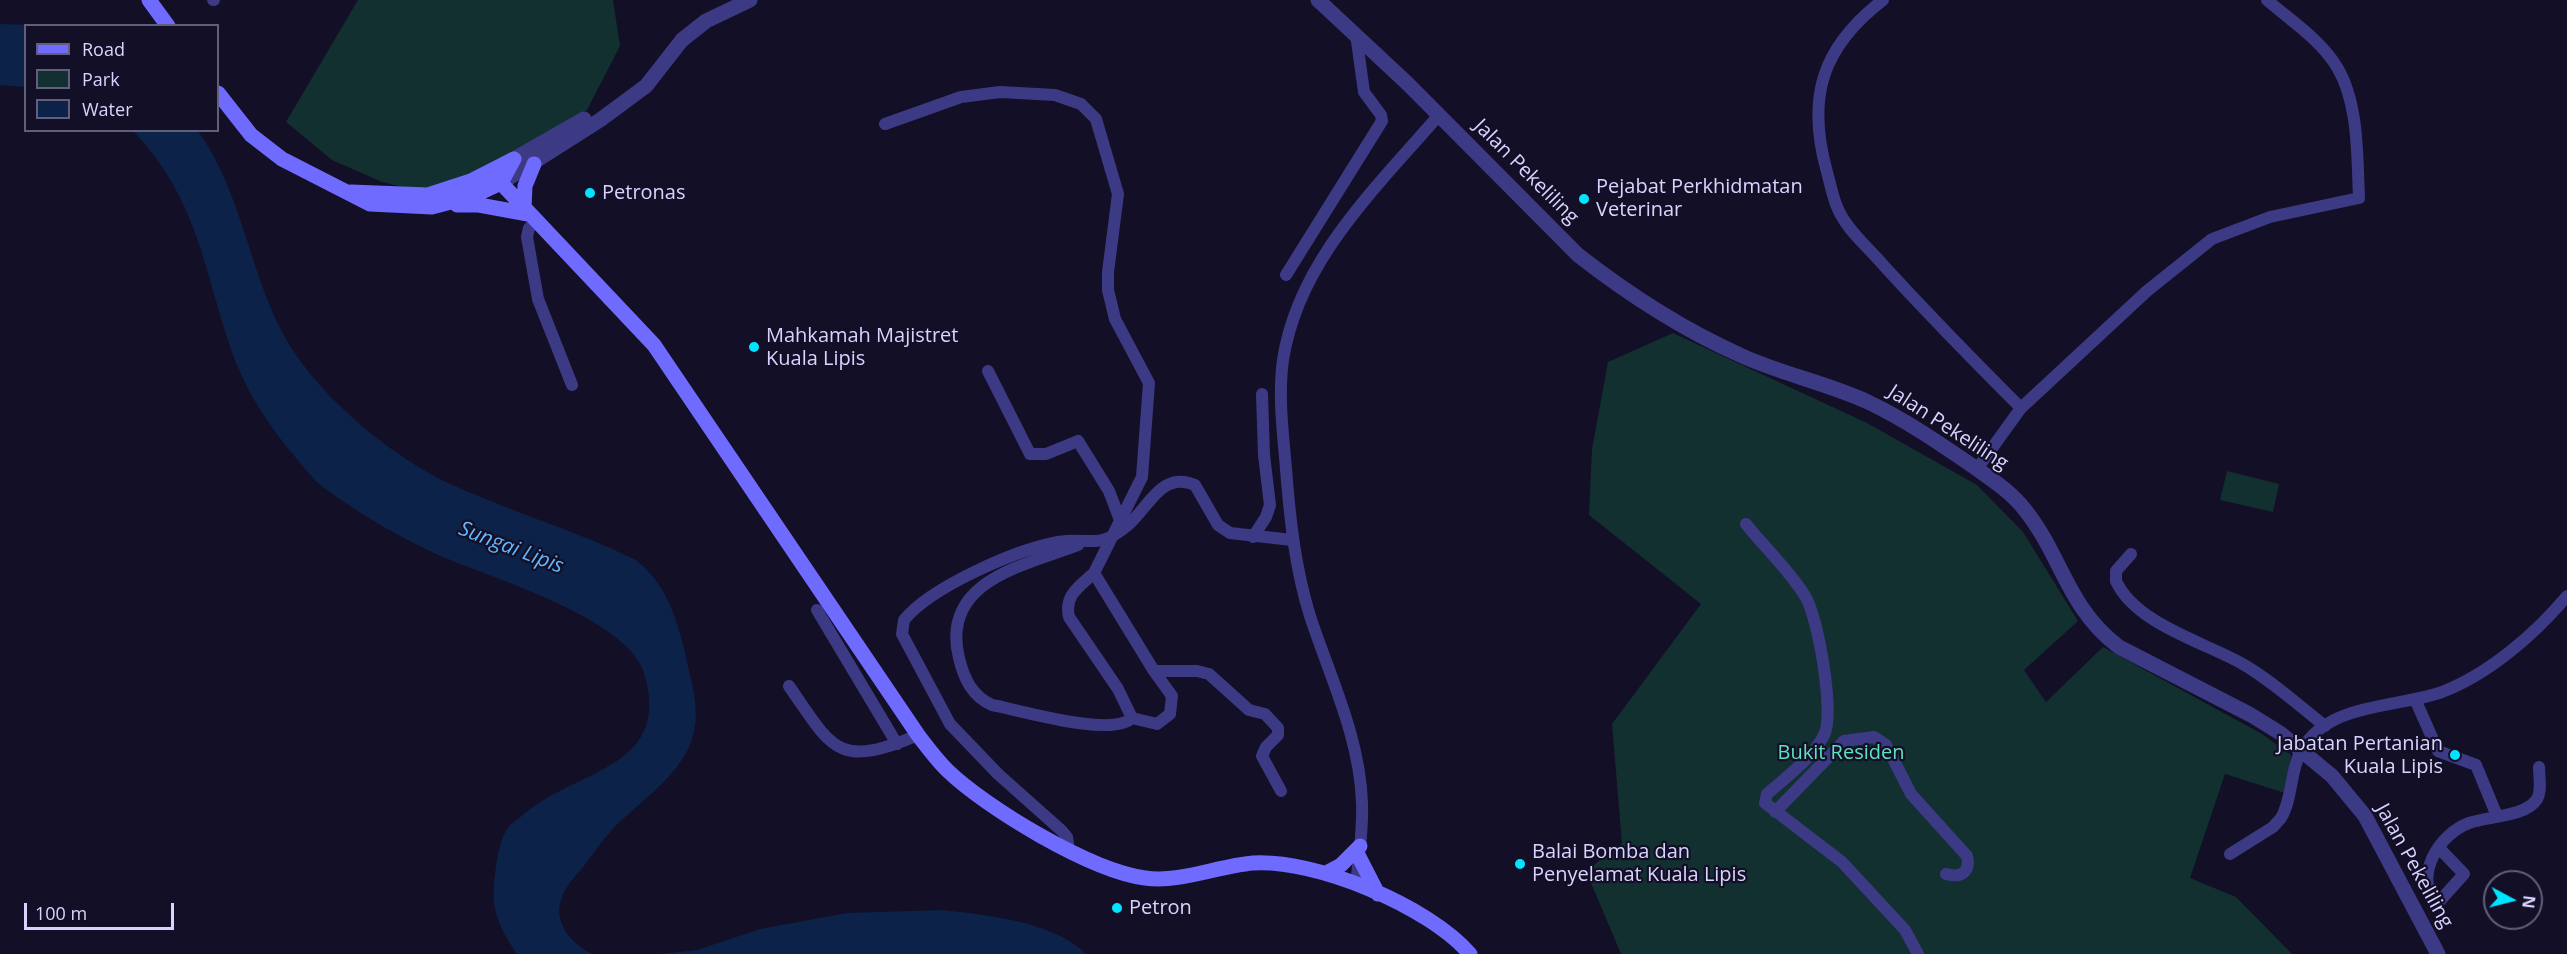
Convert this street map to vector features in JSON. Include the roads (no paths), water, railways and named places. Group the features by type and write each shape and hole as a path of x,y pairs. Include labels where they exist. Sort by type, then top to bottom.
{"main road":[{"path":"149,0 167,24"},
{"path":"219,94 238,121 265,146 301,170 370,204 432,207 478,206 530,215"},
{"path":"345,192 428,195 471,181 514,159"},
{"path":"432,207 473,195 501,183 514,159"},
{"path":"530,215 525,186 534,164"},
{"path":"471,181 488,179 501,183 654,345 918,735 948,771 966,786 1069,850 1124,874 1146,878 1182,876 1265,863 1294,865 1326,873 1378,894 1438,927 1461,943 1470,954"},
{"path":"1326,873 1360,852 1378,894"}],"street":[{"path":"501,183 534,164 646,86 650,78 690,33 723,11 750,0"},
{"name":"Jalan Pekeliling","path":"1318,0 1439,115 1578,255 1671,319 1761,364 1867,402 1909,424 1977,469 2024,509 2078,604 2105,637 2119,647 2251,716 2301,749 2332,776 2365,816 2438,954"},
{"path":"1883,0 1845,33 1837,46 1820,89 1817,113 1820,146 1836,203 1845,221 1889,271 1957,345 2021,408"},
{"path":"1977,469 2021,408 2147,291 2212,240 2270,217 2359,198 2349,98 2337,67 2321,48 2267,0"},
{"path":"1286,275 1382,121 1381,115 1365,92 1356,34"},
{"path":"514,159 576,124 642,78 650,78"},
{"path":"885,124 961,97 1000,92 1055,95 1081,104 1096,119 1118,194 1108,272 1108,290 1115,319 1149,383 1142,477 1094,573 1070,596 1067,604 1070,617 1118,689 1132,718"},
{"path":"1356,884 1362,803 1354,746 1308,610 1292,540 1281,389 1283,362 1295,312 1322,260 1349,220 1439,115"},
{"path":"530,215 527,237 538,299 572,385"},
{"path":"988,371 1030,454 1046,454 1078,441 1109,491 1120,520"},
{"path":"1253,537 1266,517 1269,505 1264,455 1262,394"},
{"path":"1069,850 1067,837 1062,831 998,774 950,724 902,634 901,628 910,613 943,588 1024,552 1058,542 1110,540 1134,521 1162,487 1169,483 1183,481 1195,485 1218,525 1230,533 1292,540"},
{"path":"1746,524 1790,575 1809,602 1829,707 1829,720 1823,737 1813,751 1765,797 1766,804 1842,862 1905,930 1918,954"},
{"path":"1085,542 1001,575 976,591 957,615 955,637 961,667 972,692 992,705 1100,726 1120,725 1132,718 1157,724 1170,714 1172,696 1154,671 1094,573"},
{"path":"2131,554 2116,571 2116,581 2135,604 2150,617 2242,664 2325,726"},
{"path":"2230,855 2281,818 2301,749 2325,726 2362,710 2442,692 2488,668 2538,625 2567,596"},
{"path":"817,610 897,744"},
{"path":"1154,671 1197,671 1209,674 1249,710 1265,714 1278,732 1263,751 1263,762 1281,791"},
{"path":"789,686 831,744 861,752 885,749 918,735"},
{"path":"2415,699 2438,751 2476,765 2497,816"},
{"path":"1775,812 1844,741 1874,737 1886,745 1911,794 1967,856 1967,869 1963,875 1960,877 1946,874"},
{"path":"2439,848 2464,825 2509,815 2535,802 2539,795 2539,767"}],"water":[{"path":"0,24 24,25 24,87 0,85"},
{"name":"Sungai Lipis","path":"134,132 199,132 224,177 269,304 280,328 311,374 352,418 400,455 448,483 634,559 653,577 667,599 681,636 692,683 696,707 694,731 685,755 667,779 612,830 564,893 559,912 563,927 573,940 592,954 517,954 500,925 495,907 494,886 500,845 508,827 545,799 614,763 632,748 645,729 649,705 644,673 632,653 612,635 586,618 524,588 443,557 412,542 351,507 312,477 263,414 249,390 237,365 188,214 174,186"},
{"path":"942,910 998,917 1038,927 1072,943 1086,954 660,954 697,950 760,929 847,913"}],"place":[{"name":"Petronas","path":"590,193"},
{"name":"Pejabat Perkhidmatan Veterinar","path":"1584,199"},
{"name":"Mahkamah Majistret Kuala Lipis","path":"754,347"},
{"name":"Jabatan Pertanian Kuala Lipis","path":"2455,755"},
{"name":"Balai Bomba dan Penyelamat Kuala Lipis","path":"1520,864"},
{"name":"Petron","path":"1117,908"}],"park label":[{"name":"Bukit Residen","path":"1841,753"}]}
